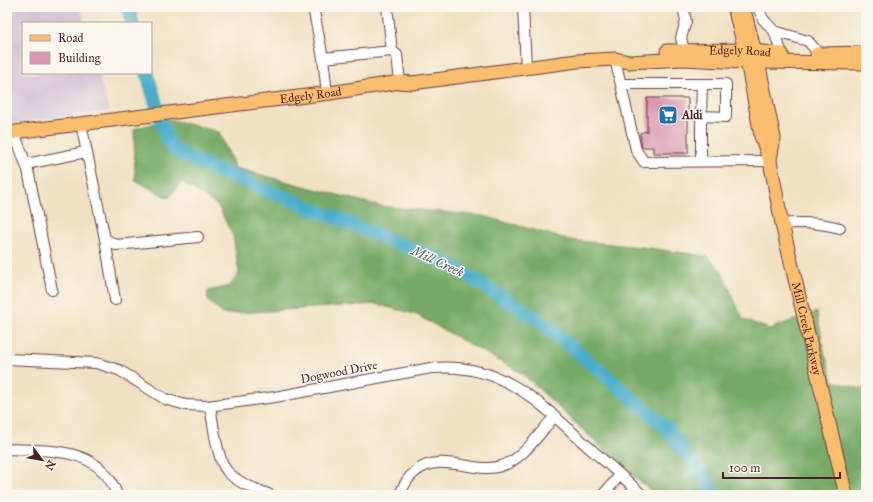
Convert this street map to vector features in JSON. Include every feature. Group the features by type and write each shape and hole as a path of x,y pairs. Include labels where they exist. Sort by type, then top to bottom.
{"main road":[{"path":"734,7 751,56"},
{"path":"743,7 751,56"},
{"name":"Edgely Road","path":"615,59 624,54 684,50 751,56 866,63"},
{"name":"Edgely Road","path":"11,132 150,116 400,82 412,83 577,61 615,59 629,62 782,54 866,53"},
{"name":"Mill Creek Parkway","path":"751,56 774,138 770,161 782,224 846,495"}],"street":[{"path":"313,7 323,58 327,93"},
{"path":"387,7 392,51"},
{"path":"523,7 526,68"},
{"path":"683,7 686,20 681,38 684,50"},
{"path":"758,7 763,19 774,31 782,54"},
{"path":"746,21 763,19"},
{"path":"774,31 808,41 819,54"},
{"path":"323,58 392,51 397,55 400,82"},
{"path":"615,59 636,150 644,162 770,161"},
{"path":"621,84 726,84 726,117 701,116"},
{"path":"701,161 702,84"},
{"path":"81,124 105,239 115,300"},
{"path":"11,132 26,164 52,290"},
{"path":"26,164 86,152"},
{"path":"782,224 794,223 829,225 840,228"},
{"path":"105,239 116,245 198,237"},
{"name":"Dogwood Drive","path":"7,359 96,363 119,370 165,399 186,405 210,406 275,397 405,372 445,367 474,370 506,381 520,388 555,416 642,495"},
{"path":"210,406 220,459 227,471 242,482 270,495"},
{"path":"400,495 410,476 418,469 430,464 444,462 486,468 501,466 511,462 527,448 555,416"},
{"path":"7,449 60,452 82,457 92,462 105,474 117,495"},
{"path":"603,495 620,475"}],"shaded area":[{"path":"7,7 80,7 85,22 22,22 22,74 98,74 109,111 7,124"}],"green space":[{"path":"169,119 219,132 235,168 380,206 483,216 570,240 641,247 707,256 721,270 743,319 769,329 817,312 824,350 833,381 866,390 866,495 656,495 627,471 523,374 415,314 375,304 223,314 207,300 208,291 230,286 239,273 233,236 218,206 182,182 168,198 135,180 134,129"}],"building":[{"name":"Aldi","path":"647,98 688,98 688,153 653,153 653,147 642,147 640,133 647,131"}],"waterway":[{"name":"Mill Creek","path":"128,7 132,22"},
{"name":"Mill Creek","path":"147,74 166,138 176,151 200,163 449,264 542,322 668,429 716,495"}],"place":[{"name":"Aldi","path":"668,115"}]}
